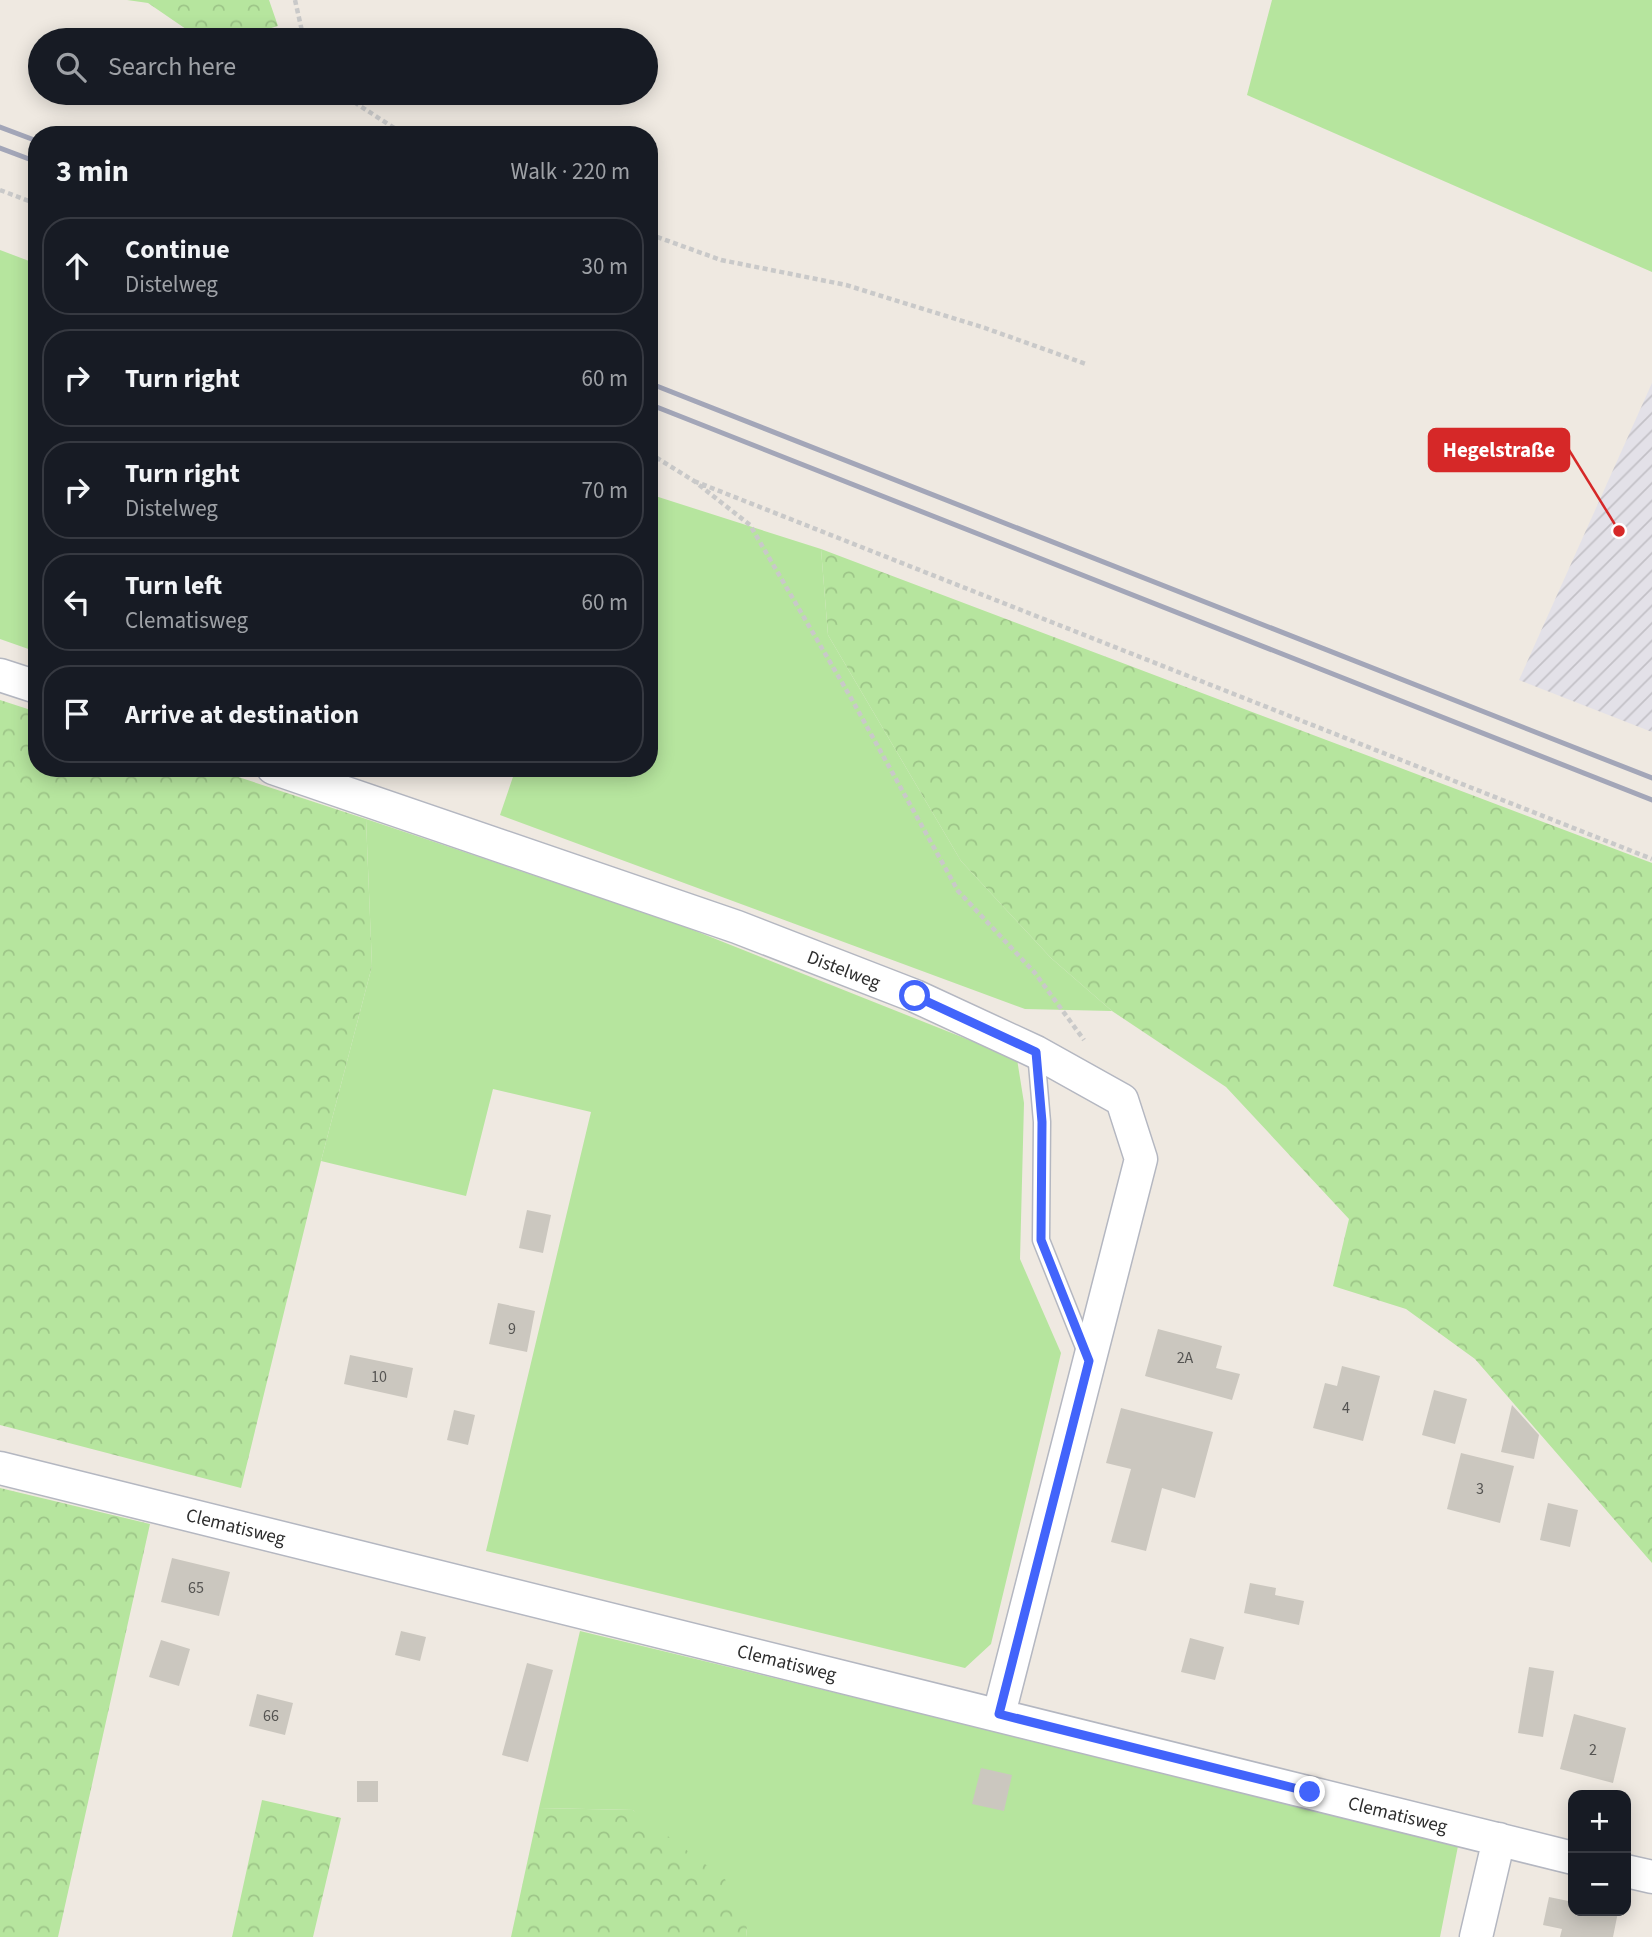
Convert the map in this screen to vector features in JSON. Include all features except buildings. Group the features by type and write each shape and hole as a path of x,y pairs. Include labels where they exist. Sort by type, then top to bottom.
{"street":[{"path":"0,675 28,684"},
{"name":"Distelweg","path":"299,777 737,927 915,996 1036,1052 1122,1100 1141,1159 999,1714"},
{"name":"Clematisweg","path":"0,1468 1568,1857"},
{"path":"1476,1937 1499,1839"},
{"path":"1631,1872 1652,1877"}],"lane":[{"path":"1036,1052 1042,1122 1041,1240 1089,1361"}],"path":[{"path":"295,0 301,28"},
{"path":"359,105 391,126"},
{"path":"0,190 28,201"},
{"path":"658,237 721,260 846,285 985,328 1086,364"},
{"path":"658,459 694,481 750,525 851,698 958,891 1035,973 1088,1046"},
{"path":"694,481 1652,859"}],"shaded area":[{"path":"1652,383 1652,732 1519,680"}],"green space":[{"path":"127,0 269,0 278,26 184,28 148,3"},
{"path":"1272,0 1652,0 1652,272 1247,95"},
{"path":"0,250 28,261 28,649 0,639"},
{"path":"658,497 821,549 828,635 961,861 1051,958 1112,1011 1025,1009 500,815 513,777 658,777"},
{"path":"821,549 1652,863 1652,1563 1475,1359 1406,1309 1333,1286 1349,1219 1226,1087 1112,1011 1051,958 961,861 828,635"},
{"path":"0,700 28,709 28,777 238,777 366,819 372,966 241,1488 0,1425"},
{"path":"366,819 673,922 1017,1059 1024,1103 1020,1259 1061,1353 991,1644 965,1668 486,1551 591,1112 493,1089 466,1196 321,1161 372,966"},
{"path":"0,1488 150,1524 58,1937 0,1937"},
{"path":"580,1631 1458,1846 1440,1937 746,1937 747,1928 633,1810 539,1808"},
{"path":"262,1800 341,1818 313,1937 232,1937"},
{"path":"539,1808 633,1810 725,1879 747,1928 746,1937 511,1937"}],"railway":[{"path":"0,127 28,138"},
{"path":"0,148 28,159"},
{"path":"658,387 1652,778"},
{"path":"658,408 1652,800"}],"place":[{"name":"Hegelstraße","path":"1619,531"}],"route":[{"path":"915,996 1036,1052 1042,1122 1041,1240 1089,1361 999,1714 1310,1792"}]}
